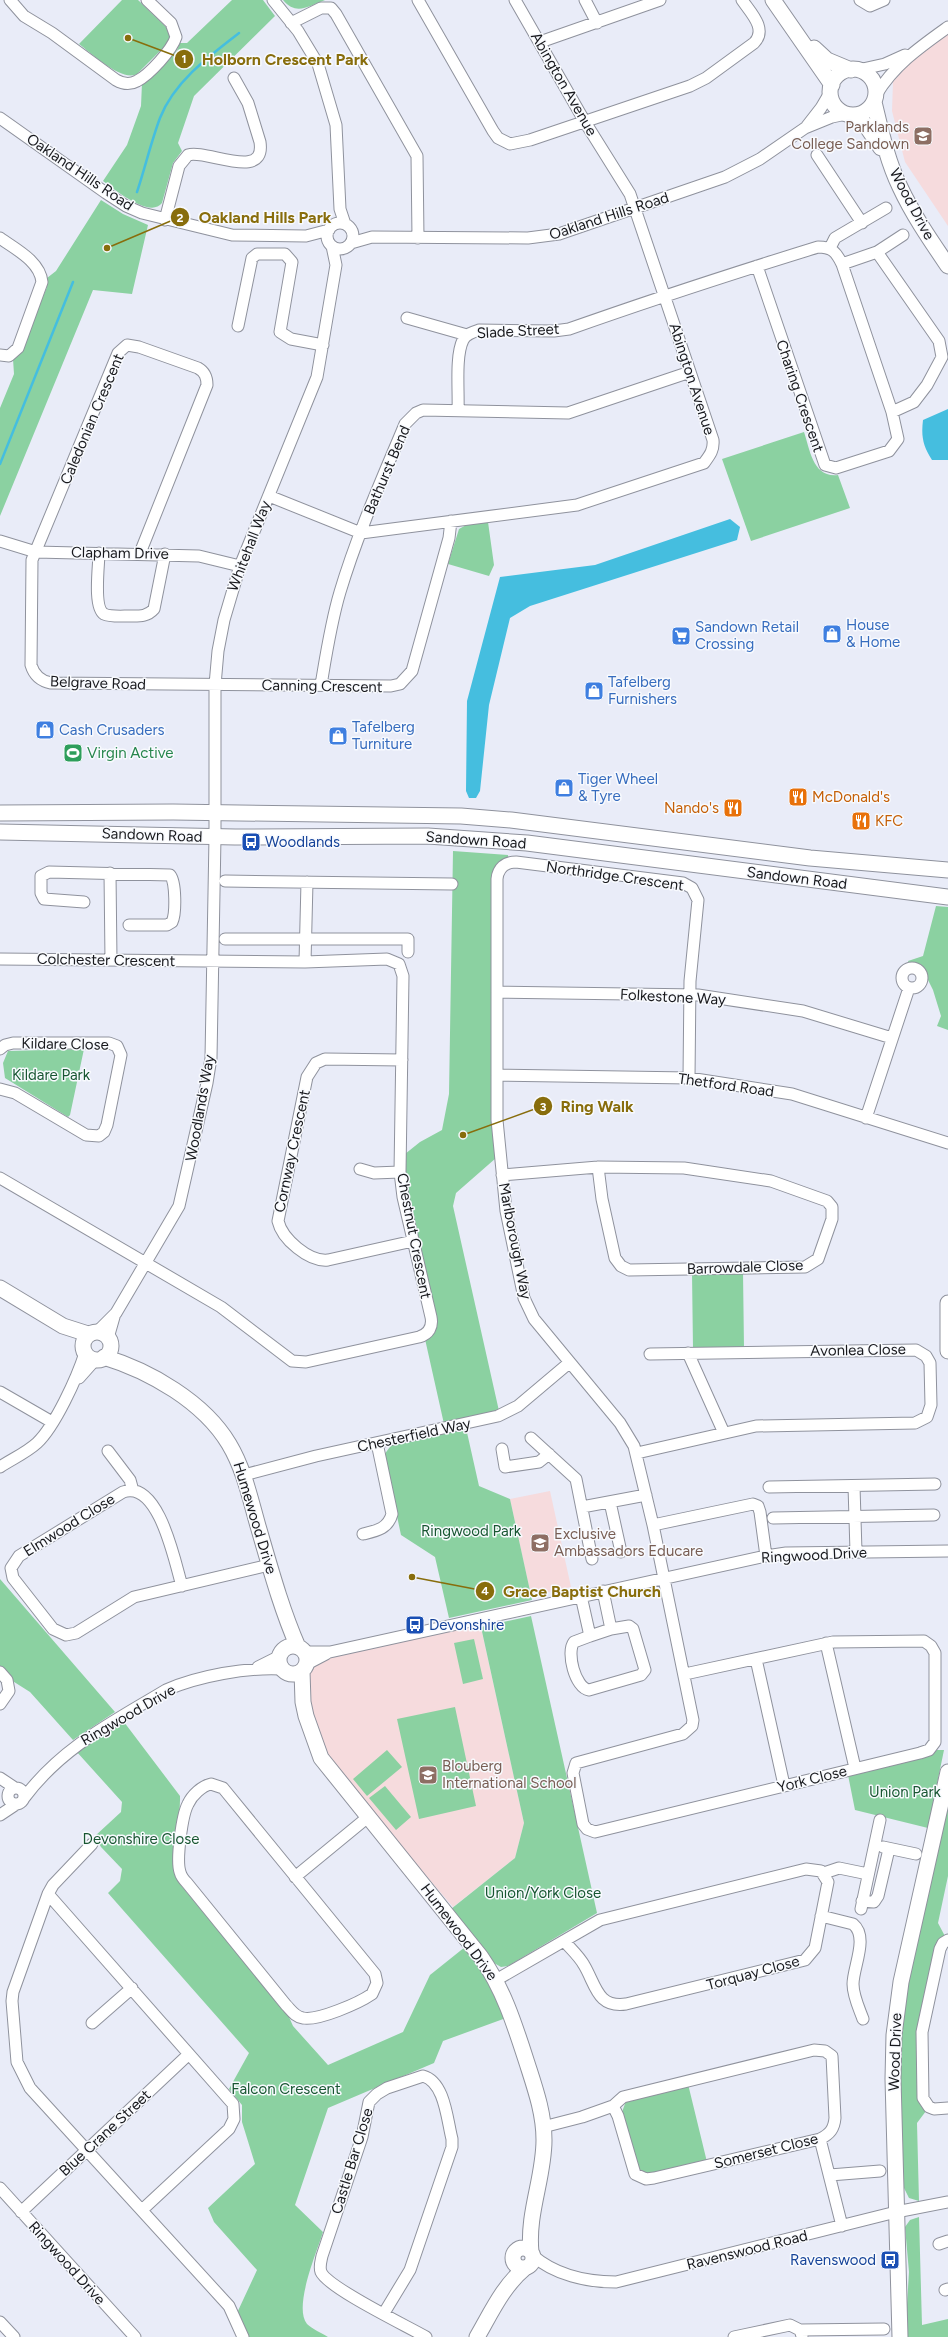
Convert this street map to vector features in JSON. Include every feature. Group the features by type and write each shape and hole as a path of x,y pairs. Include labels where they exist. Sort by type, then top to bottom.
{"street":[{"path":"10,0 24,16 52,32 116,80 124,84 137,82 142,78 170,51 176,37 176,32 171,23 147,0"},
{"path":"273,0 313,53 318,64 336,125 340,227"},
{"path":"418,0 498,138 510,144 518,143 585,122 690,86 706,78 754,43 759,36 760,29 742,0"},
{"name":"Abington Avenue","path":"268,496 360,533 577,505 704,463 714,447 635,208 625,184 585,122 515,0"},
{"path":"585,0 597,23"},
{"path":"540,42 660,0"},
{"path":"773,0 831,88 834,104 849,114 866,111 891,73 918,48 948,27"},
{"path":"860,0 870,6 884,0"},
{"path":"291,23 321,8 331,8 336,14 417,156 418,238"},
{"path":"797,35 827,60 854,70 872,79 875,99"},
{"path":"831,88 839,74 885,64 918,48"},
{"path":"164,220 178,166 185,157 197,154 238,163 251,161 258,156 261,148 260,142 248,104 234,78"},
{"name":"Oakland Hills Road","path":"805,128 821,108 831,88"},
{"name":"Wood Drive","path":"875,99 889,161"},
{"name":"Oakland Hills Road","path":"0,118 126,206 164,220 232,235 306,236 340,227 372,237 418,238 544,237 567,232 725,177 760,159 805,128 832,117 849,114"},
{"name":"Wood Drive","path":"849,114 865,124 889,161 908,203 948,266"},
{"path":"817,155 862,223"},
{"path":"664,295 818,247 830,248 835,238 886,208"},
{"path":"340,227 353,237 348,246 339,249 331,244 328,236 340,227"},
{"path":"842,264 877,252 903,235"},
{"name":"Oakland Hills Road","path":"306,236 331,244"},
{"name":"Oakland Hills Road","path":"348,246 372,237"},
{"path":"0,238 36,265 40,272 42,282 18,348 9,356 0,355"},
{"name":"Whitehall Way","path":"215,837 215,685 224,620 240,566 317,377 336,265 331,244"},
{"name":"Whitehall Way","path":"336,265 348,246"},
{"name":"Charing Crescent","path":"756,266 825,465 836,468 889,451 894,447 898,439 892,412 842,264 838,256 830,248"},
{"path":"877,252 939,341 942,352 940,362 919,397 892,412"},
{"path":"238,326 252,258 257,254 284,254 292,262 280,331 282,335 291,339 323,345"},
{"name":"Slade Street","path":"458,410 460,352 467,336 479,330 554,331 569,329 664,295"},
{"path":"407,318 467,336"},
{"name":"Caledonian Crescent","path":"36,552 118,353 127,345 139,347 198,368 203,372 207,380 207,385 140,553"},
{"name":"Bathurst Bend","path":"321,685 340,594 360,533 405,424 416,413 423,410 458,410 568,413 690,372"},
{"name":"Canning Crescent","path":"215,685 391,686 400,684 408,678 412,671 449,538 451,521"},
{"name":"Clapham Drive","path":"0,541 36,552 140,553 199,556 240,566"},
{"name":"Belgrave Road","path":"36,552 32,560 31,656 32,671 37,677 51,683 215,685"},
{"path":"99,553 98,600 100,610 107,615 137,616 148,615 154,609 165,554"},
{"name":"Sandown Road","path":"0,813 215,813 453,816 504,819 787,855 948,870"},
{"name":"Sandown Road","path":"0,832 215,837 416,836 498,840 948,897"},
{"name":"Woodlands Way","path":"0,1467 38,1442 52,1422 176,1211 186,1184 210,1069 211,961 215,837"},
{"name":"Northridge Crescent","path":"503,866 516,862 690,886 695,891 698,900 690,994"},
{"name":"Marlborough Way","path":"503,866 497,879 497,1075 495,1095 506,1211 524,1298 534,1319 623,1427 637,1453 664,1578"},
{"path":"84,902 44,900 41,893 41,876 49,872 167,874 174,881 172,922 167,925 129,925"},
{"path":"110,873 111,960"},
{"path":"225,881 452,884"},
{"path":"305,962 307,882"},
{"path":"225,939 408,939 408,952"},
{"name":"Colchester Crescent","path":"0,958 211,961"},
{"name":"Chestnut Crescent","path":"146,1263 221,1307 287,1359 301,1363 419,1337 428,1331 431,1324 431,1317 413,1241 400,1172 403,976 399,964 387,959 305,962 211,961"},
{"path":"866,1118 909,988"},
{"name":"Folkestone Way","path":"497,992 690,994 803,1011 892,1038"},
{"path":"689,1078 690,994"},
{"name":"Kildare Close","path":"0,1050 5,1045 12,1043 108,1043 116,1046 121,1055 106,1129 102,1134 94,1137 86,1135 15,1092 0,1089"},
{"name":"Cornway Crescent","path":"402,1060 326,1059 312,1067 307,1077 278,1221 285,1237 310,1256 319,1260 328,1260 413,1241"},
{"name":"Thetford Road","path":"497,1075 689,1078 792,1094 948,1143"},
{"name":"Barrowdale Close","path":"502,1175 598,1167 684,1168 771,1181 827,1201 833,1211 832,1219 820,1255 813,1264 805,1267 629,1270 621,1266 615,1258 602,1199 598,1167"},
{"path":"360,1168 374,1173 400,1172"},
{"path":"0,1178 146,1263"},
{"name":"Humewood Drive","path":"0,1288 178,1394 206,1415 228,1442 244,1475 284,1617 311,1735 321,1758 478,1953 496,1980 512,2017 535,2089 543,2127 543,2154 531,2215 525,2258 477,2337"},
{"path":"948,1303 948,1351"},
{"name":"Avonlea Close","path":"637,1453 766,1425 920,1422 928,1416 931,1409 929,1359 920,1351 912,1349 650,1354"},
{"path":"688,1353 724,1433"},
{"name":"Chesterfield Way","path":"244,1475 506,1413 523,1402 569,1362"},
{"path":"0,1392 52,1422"},
{"path":"531,1438 576,1479 592,1559"},
{"path":"363,1534 383,1528 389,1522 392,1514 377,1443"},
{"path":"502,1449 505,1467 539,1462 549,1454"},
{"name":"Elmwood Close","path":"108,1451 130,1480 133,1491"},
{"path":"769,1487 935,1484"},
{"path":"854,1486 856,1552"},
{"name":"Elmwood Close","path":"182,1586 164,1522 144,1497 133,1491 123,1492 19,1556 12,1564 13,1578 53,1629 66,1635 76,1633 134,1597 182,1586 269,1565"},
{"path":"582,1507 646,1495"},
{"path":"610,1502 621,1552"},
{"path":"653,1526 753,1504 760,1512 766,1556"},
{"path":"773,1518 934,1515"},
{"name":"Ringwood Drive","path":"0,1815 12,1795 38,1778 73,1747 166,1690 181,1684 252,1670 766,1556 856,1552 948,1551"},
{"name":"York Close","path":"664,1578 694,1720 692,1726 687,1732 582,1760 574,1766 573,1773 584,1827 595,1832 920,1753 932,1746 936,1737 934,1653 931,1646 924,1641 826,1643 685,1674"},
{"path":"603,1592 611,1629"},
{"path":"581,1596 590,1636"},
{"path":"629,1626 633,1629 646,1668 641,1675 589,1690 582,1688 578,1682 571,1659 570,1647 574,1642 590,1636 611,1629 629,1626"},
{"path":"826,1643 854,1768"},
{"path":"756,1659 784,1786"},
{"path":"0,1672 7,1680 9,1691 0,1704"},
{"name":"Wood Drive","path":"900,2337 893,2054 896,2012 948,1772"},
{"path":"0,1778 12,1795"},
{"name":"Ringwood Drive","path":"12,1795 23,1792 24,1798 38,1778"},
{"path":"0,1781 12,1795"},
{"path":"216,1784 222,1788 295,1877 377,1978 375,1991 368,1997 311,2018 298,2017 286,2005 182,1875 179,1858 185,1814 192,1797 207,1785 216,1784"},
{"path":"0,1808 12,1795"},
{"path":"295,1877 368,1817"},
{"path":"880,1820 862,1905 874,1902 878,1896 889,1848"},
{"path":"92,1844 53,1885 48,1894 13,1992 12,2010 17,2062 30,2088 229,2306 244,2337"},
{"path":"874,1845 916,1854"},
{"path":"496,1980 600,1920 806,1870 815,1869 824,1873 839,1868 868,1874"},
{"name":"Torquay Close","path":"564,1941 584,1964 601,1997 615,2006 799,1963 808,1957 814,1948 828,1887 827,1878 824,1873"},
{"path":"48,1894 233,2104 234,2119 229,2129 142,2210"},
{"path":"821,1916 853,1924 859,1931 859,1947 853,1982 863,2019"},
{"path":"948,1940 943,1943 940,1949 924,2019 922,2041 923,2098 929,2107 934,2109 948,2108"},
{"path":"92,2023 132,1988"},
{"name":"Somerset Close","path":"543,2127 582,2117 613,2106 623,2097 814,2050 821,2050 830,2054 834,2063 835,2118 832,2130 820,2139 646,2179 635,2174 618,2116 613,2106"},
{"name":"Blue Crane Street","path":"21,2212 189,2054"},
{"name":"Castle Bar Close","path":"384,2313 410,2270 452,2147 452,2139 439,2090 433,2081 423,2076 387,2088 377,2094 369,2102 362,2137 320,2264 321,2272 330,2282 384,2313 426,2337"},
{"path":"820,2139 842,2226"},
{"path":"830,2175 880,2171"},
{"name":"Ringwood Drive","path":"0,2188 135,2337"},
{"name":"Ravenswood Road","path":"525,2258 582,2279 616,2282 896,2212 948,2202"},
{"path":"0,2322 14,2337"},
{"path":"734,2337 783,2325 790,2325 801,2334 884,2329"}],"shaded area":[{"name":"Parklands College Sandown","path":"948,34 948,226 905,162 892,111 893,82 910,62"},
{"name":"Exclusive Ambassadors Educare","path":"550,1491 571,1587 531,1596 510,1499"},
{"name":"Blouberg International School","path":"480,1623 524,1823 515,1858 453,1907 356,1794 328,1757 314,1723 307,1686 309,1672 322,1659"}],"green space":[{"path":"122,0 138,0 169,30 171,37 167,44 137,74 131,75 115,71 79,44"},
{"path":"232,0 263,0 275,16 194,96 178,143 182,151 173,163 162,203 156,207 149,207 132,201 103,181 127,145 141,106 142,83 177,50 180,43 187,43"},
{"path":"283,0 325,0 308,7 298,9 288,5"},
{"path":"101,200 123,214 148,225 132,294 93,290 0,516 0,408 14,374 13,359 20,352 47,287 47,278 56,271"},
{"path":"804,432 811,454 818,467 823,472 830,475 838,475 850,508 751,541 722,459"},
{"path":"488,522 494,565 489,576 448,564 459,529 468,524"},
{"path":"453,851 508,855 508,858 494,875 491,1095 496,1158 456,1193 453,1206 499,1411 444,1424 425,1339 429,1336 405,1181 405,1154 420,1142 442,1130 449,1094"},
{"path":"936,906 948,907 948,1030 937,1026 941,1016 933,990 922,968 909,964 908,961 923,956"},
{"name":"Kildare Park","path":"84,1049 70,1115 68,1117 5,1078 3,1063 8,1051"},
{"path":"743,1272 744,1348 693,1349 692,1273"},
{"name":"Ringwood Park","path":"466,1428 479,1486 510,1499 532,1600 449,1618 435,1557 401,1535 384,1455 392,1444"},
{"path":"0,1579 115,1712 73,1740 30,1692 11,1680 0,1667"},
{"name":"Union/York Close","path":"531,1616 597,1913 508,1966 501,1967 494,1963 451,1909 515,1858 524,1823 481,1627"},
{"path":"474,1639 483,1679 463,1684 454,1643"},
{"path":"455,1707 476,1806 419,1819 397,1719"},
{"name":"Falcon Crescent","path":"124,1722 180,1796 174,1862 180,1884 289,2017 293,2026 328,2065 403,2032 430,1975 465,1947 491,1983 506,2018 443,2041 434,2063 328,2108 295,2205 323,2232 304,2293 303,2316 307,2324 328,2337 246,2337 237,2313 257,2270 214,2222 208,2208 255,2164 242,2122 242,2105 229,2089 249,2053 108,1893 120,1881 122,1869 101,1847 95,1836 121,1812 122,1802 76,1751"},
{"path":"387,1750 402,1767 367,1796 353,1779"},
{"name":"Union Park","path":"937,1750 944,1750 928,1828 855,1810 848,1775 930,1755"},
{"path":"385,1786 411,1817 396,1830 369,1798"},
{"path":"948,1799 948,1876 938,1923 947,1940 923,2019 929,2107 917,2123 919,2201 909,2198 904,2188 901,2189 900,2029 907,1985"},
{"path":"688,2084 707,2162 652,2176 639,2173 622,2112 626,2101"},
{"path":"919,2217 922,2325 948,2319 948,2337 905,2337 909,2272 905,2227 910,2220"}],"water":[{"path":"948,409 948,460 932,460 923,441 923,420"},
{"path":"730,519 740,527 737,540 530,606 510,618 489,705 480,791 476,798 469,798 466,791 467,701 500,577 595,565"}],"waterway":[{"path":"137,192 157,127 166,105 183,81 216,51 239,33"},
{"path":"0,464 73,282"}],"place":[{"name":"Holborn Crescent Park","path":"128,38"},
{"name":"Parklands College Sandown","path":"923,136"},
{"name":"Oakland Hills Park","path":"107,248"},
{"name":"House & Home","path":"832,634"},
{"name":"Sandown Retail Crossing","path":"681,636"},
{"name":"Tafelberg Furnishers","path":"594,691"},
{"name":"Cash Crusaders","path":"45,730"},
{"name":"Tafelberg Turniture","path":"338,736"},
{"name":"Virgin Active","path":"73,753"},
{"name":"Tiger Wheel & Tyre","path":"564,788"},
{"name":"McDonald's","path":"798,797"},
{"name":"Nando's","path":"733,808"},
{"name":"KFC","path":"861,821"},
{"name":"Woodlands","path":"251,842"},
{"name":"Ring Walk","path":"463,1135"},
{"name":"Exclusive Ambassadors Educare","path":"540,1543"},
{"name":"Grace Baptist Church","path":"412,1577"},
{"name":"Devonshire","path":"415,1625"},
{"name":"Blouberg International School","path":"428,1775"},
{"name":"Ravenswood","path":"890,2260"}],"park label":[{"name":"Devonshire Close","path":"141,1839"}]}
